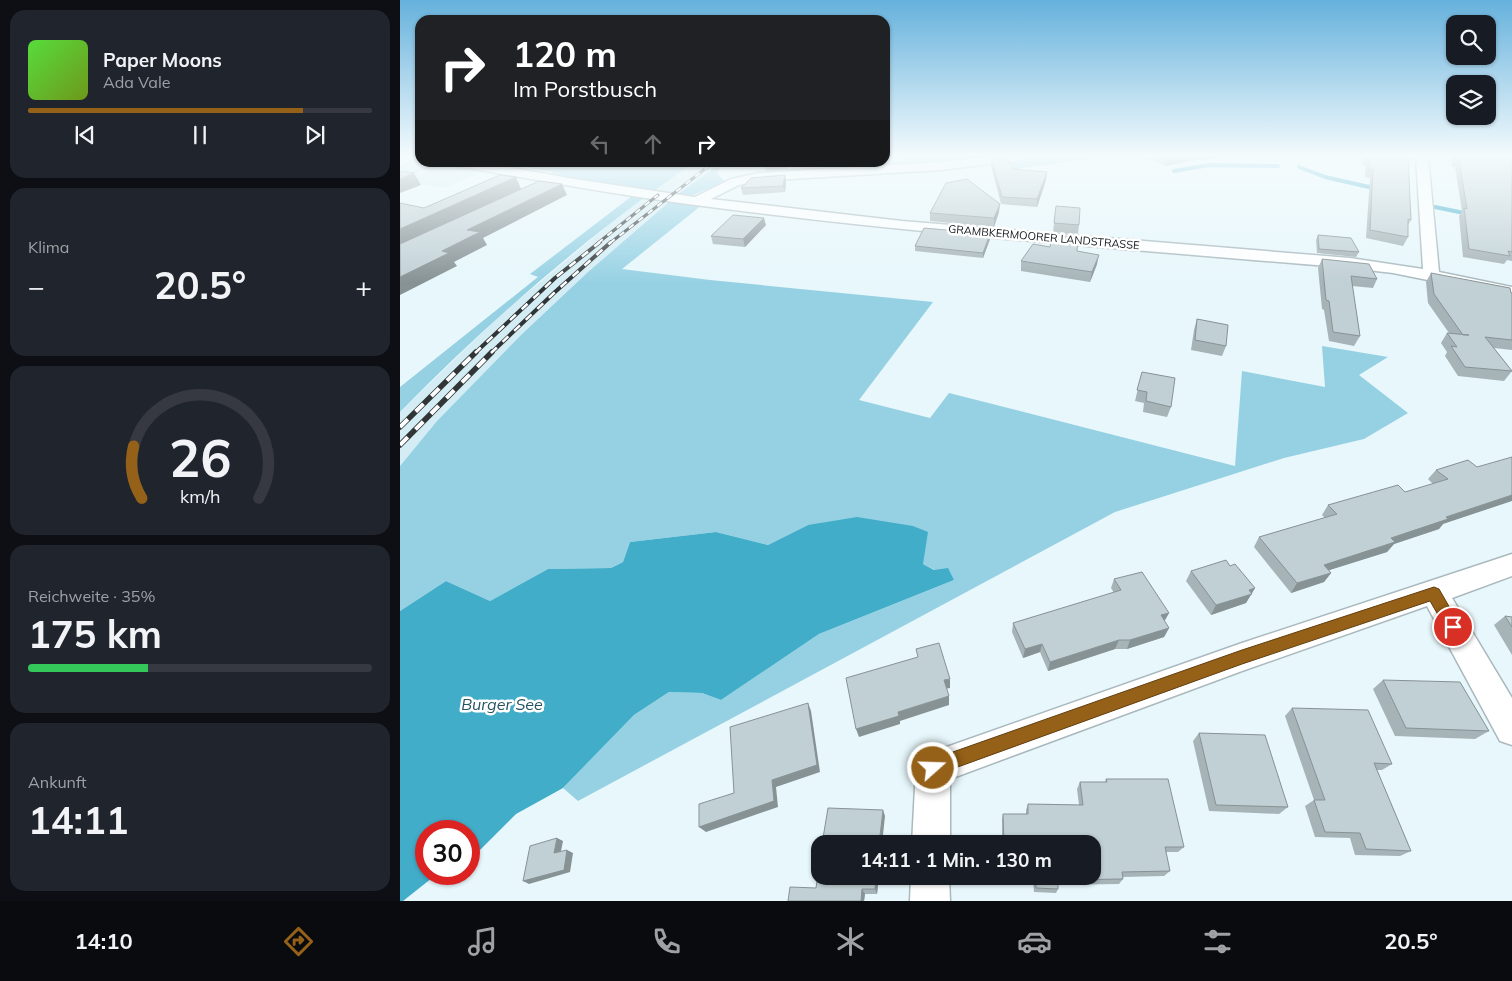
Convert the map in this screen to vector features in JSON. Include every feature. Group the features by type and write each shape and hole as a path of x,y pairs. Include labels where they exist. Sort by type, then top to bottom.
{"street":[{"name":"GRAMBKERMOORER LANDSTRASSE","path":"684,199 890,223 1358,264 1431,275 1512,292"},
{"path":"697,201 701,199"},
{"path":"1425,199 1431,275"},
{"path":"931,835 933,768 1242,657 1512,565"},
{"path":"1434,593 1512,728"},
{"path":"930,885 930,901"}],"shaded area":[{"path":"628,199 643,199 518,300 400,412 400,387 538,277 530,274"},
{"path":"643,199 672,199 588,272 522,334 437,421 400,466 400,412 502,314 617,218"},
{"path":"669,202 702,205 622,269 710,280 933,302 859,400 930,418 949,393 1235,466 1242,371 1325,387 1322,346 1388,357 1359,375 1408,413 1364,439 1284,458 1115,512 578,801 563,788 634,715 669,692 702,693 721,700 819,634 954,580 923,564 808,525 768,545 716,532 630,542 623,562 611,568 548,569 490,601 446,581 400,611 400,466 437,421 522,334 588,272"}],"water":[{"name":"Burger See","path":"857,517 913,526 928,532 923,564 934,570 948,568 954,580 819,634 721,700 702,693 669,692 634,715 563,788 516,814 480,850 480,820 415,820 415,885 423,885 403,901 400,901 400,611 446,581 490,601 548,569 611,568 623,562 630,542 716,532 768,545 808,525"}],"building":[{"path":"445,199 467,199 400,229 400,203 424,208"},
{"path":"499,199 531,199 467,230 480,232 442,251 449,253 400,277 400,244"},
{"path":"937,199 993,199 1000,204 994,218 930,213"},
{"path":"1372,199 1410,199 1411,220 1408,219 1408,237 1370,230"},
{"path":"1465,199 1512,199 1512,252 1508,251 1510,256 1469,249 1464,208 1467,209"},
{"path":"1056,206 1080,208 1079,225 1054,223"},
{"path":"733,215 764,218 743,239 711,236"},
{"path":"924,228 990,234 983,253 915,246"},
{"path":"1052,235 1078,237 1077,251 1099,255 1092,272 1021,261 1033,244 1050,247"},
{"path":"1318,235 1351,238 1359,252 1319,249"},
{"path":"1322,259 1369,264 1377,279 1351,276 1360,336 1333,332 1329,301 1326,300"},
{"path":"1431,273 1510,288 1512,293 1512,340 1485,337 1512,371 1465,367 1451,346 1457,347 1447,333 1463,334 1434,294"},
{"path":"1197,319 1228,325 1226,346 1195,340"},
{"path":"1142,372 1175,378 1171,407 1146,401 1147,392 1137,390"},
{"path":"1512,457 1512,495 1391,538 1395,542 1324,565 1331,573 1297,583 1259,537 1337,514 1328,505 1398,485 1405,492 1448,479 1436,470 1468,460 1477,467"},
{"path":"1226,560 1230,566 1235,564 1255,588 1249,590 1252,594 1216,605 1191,571"},
{"path":"1142,572 1169,613 1161,615 1169,628 1130,640 1119,640 1050,662 1042,644 1025,649 1013,623 1121,590 1114,579"},
{"path":"1505,616 1512,617 1512,627"},
{"path":"939,643 950,679 944,680 949,696 898,712 899,716 856,729 846,678 918,657 916,649"},
{"path":"1383,680 1460,682 1489,731 1406,728"},
{"path":"808,703 817,765 772,780 774,801 699,827 699,804 734,793 730,727"},
{"path":"1292,708 1368,710 1392,764 1374,763 1411,851 1366,849 1360,833 1325,832 1314,800 1325,800"},
{"path":"1199,733 1265,735 1288,807 1216,805"},
{"path":"1106,779 1168,779 1184,847 1165,847 1170,871 1122,872 1123,879 1101,879 1101,835 1004,835 1003,814 1028,814 1028,804 1083,805 1080,782 1107,782"},
{"path":"828,808 883,810 880,835 824,835"},
{"path":"557,838 554,853 567,850 564,870 523,881 530,846"},
{"path":"816,885 875,885 875,889 862,889 861,901 788,901 790,887 816,888"},
{"path":"1036,885 1058,885 1058,889 1036,888"}],"waterway":[{"path":"1435,207 1469,214"}],"railway":[{"path":"598,243 653,199"},
{"path":"610,243 666,199"},
{"path":"475,353 555,278 600,242"},
{"path":"491,353 611,242"},
{"path":"400,427 476,352"},
{"path":"400,445 491,353"}],"route":[{"path":"933,768 1242,657 1434,593 1453,627"}]}
